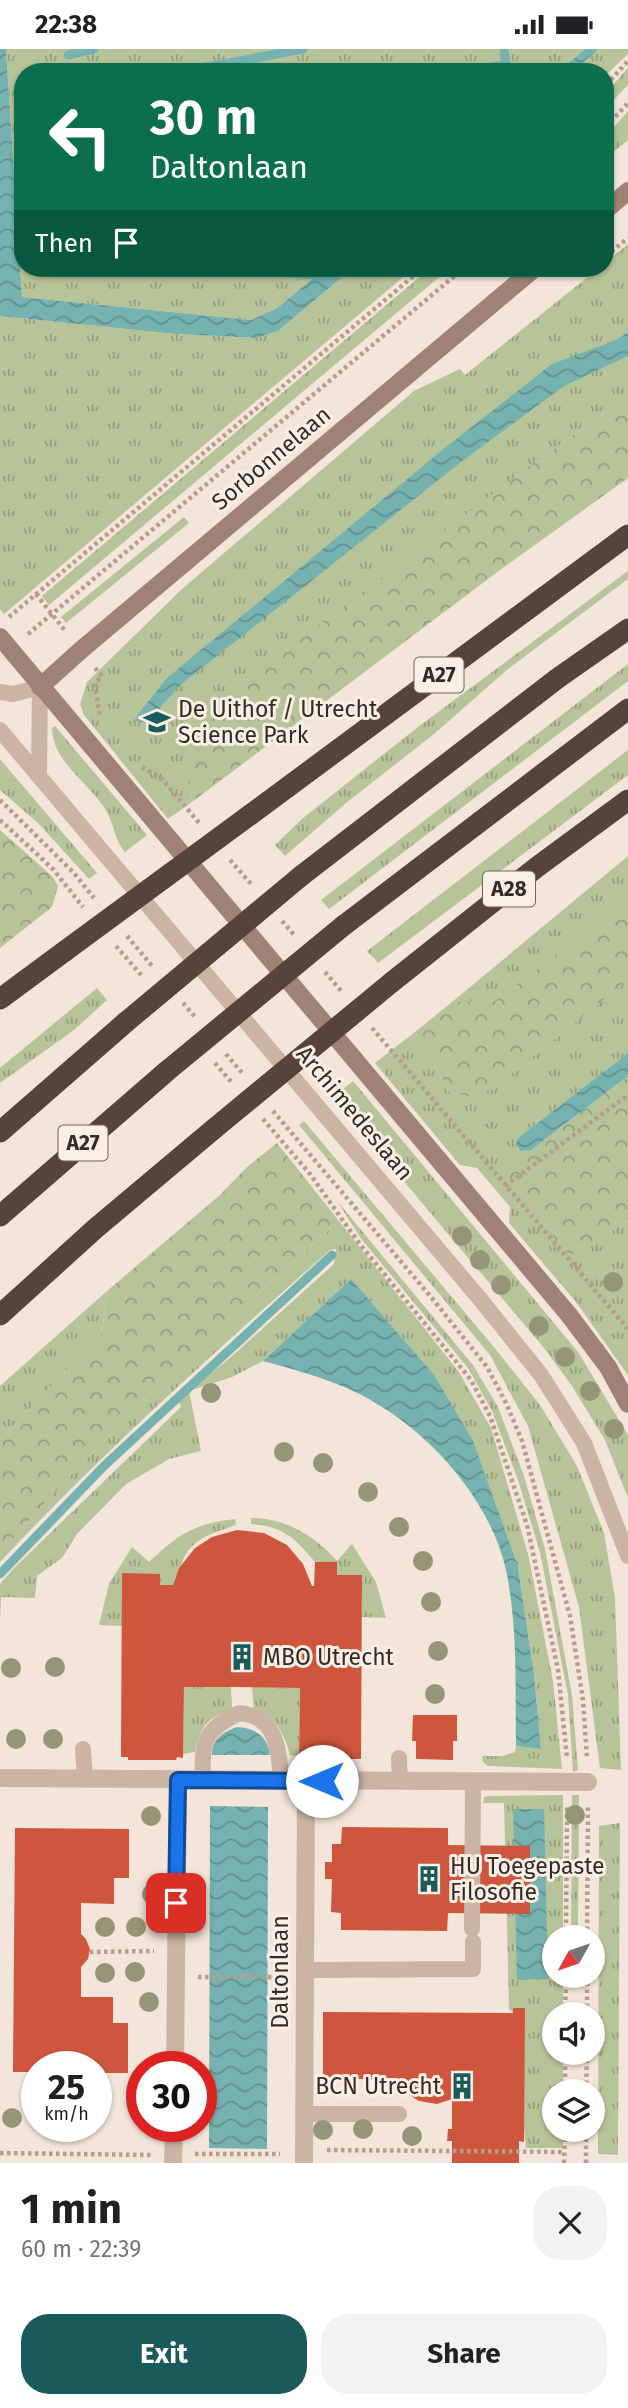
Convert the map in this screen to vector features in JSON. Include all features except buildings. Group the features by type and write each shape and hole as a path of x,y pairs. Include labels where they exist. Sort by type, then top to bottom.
{"highway":[{"name":"A27","path":"0,999 628,535"},
{"name":"A27","path":"0,1132 126,1022 301,876 558,678 628,629"},
{"name":"A27","path":"0,1216 167,1071 343,926 628,709"},
{"name":"A28","path":"0,1315 96,1228 392,982 537,867 628,800"}],"main road":[{"path":"614,203 628,191"},
{"name":"Sorbonnelaan","path":"40,687 524,277"},
{"name":"Archimedeslaan","path":"5,635 40,687 569,1315 608,1367 628,1404"}],"street":[{"path":"0,1778 589,1782"},
{"path":"175,2051 178,1780"},
{"name":"Daltonlaan","path":"304,2163 306,1781"},
{"path":"173,2163 174,2142"}],"lane":[{"path":"0,692 13,694 40,687 39,775"},
{"name":"Archimedeslaan","path":"0,730 472,1289 541,1375 583,1443 628,1556"},
{"path":"203,1781 203,1747 214,1729 239,1713 262,1722 278,1743 281,1781"},
{"path":"83,1749 85,1779"},
{"path":"399,1758 400,1780"},
{"path":"305,1970 473,1969 473,1781"},
{"path":"304,2114 400,2114"}],"path":[{"path":"614,76 628,61"},
{"path":"614,118 628,103"},
{"path":"614,249 628,238"},
{"path":"5,635 413,277"},
{"name":"Sorbonnelaan","path":"5,635 453,277"},
{"path":"0,800 73,872 99,903"},
{"path":"0,820 53,869 88,913"},
{"path":"125,934 160,976"},
{"path":"114,944 150,986"},
{"path":"177,996 204,1028"},
{"path":"221,1048 247,1079"},
{"path":"212,1059 239,1091"},
{"path":"505,1186 628,1095"},
{"path":"273,1110 487,1367 522,1441 570,1616 583,1700 589,1782 587,1925"},
{"path":"256,1112 310,1174 359,1243 471,1380 490,1416 527,1525 558,1670 568,1769 566,1925"},
{"path":"90,1952 162,1951"},
{"path":"210,1978 268,1977"},
{"path":"564,2163 565,2142"},
{"path":"586,2142 586,2163"}],"green space":[{"path":"6,49 585,49 569,63 14,63 14,173"},
{"path":"599,49 628,49 628,54 614,67 614,63 583,63"},
{"path":"628,68 628,85 614,100 614,84"},
{"path":"628,111 628,140 614,151 614,127"},
{"path":"628,244 628,397 535,462 186,772 192,802 168,819 84,715 80,704 87,682 182,589 414,391 460,369 465,375 588,277 614,277 614,255"},
{"path":"21,277 314,277 277,308 251,320 22,297"},
{"path":"342,277 403,277 4,614 0,609 0,316 176,334 257,338 278,331"},
{"path":"419,277 439,277 49,605 42,596"},
{"path":"628,397 628,478 496,573 192,802 186,772 195,733 206,713 535,462"},
{"path":"184,517 189,523 66,623 61,617"},
{"path":"628,571 628,579 508,669 434,734 346,803 285,856 275,845 303,818 418,727"},
{"path":"628,664 628,681 329,909 321,900"},
{"path":"55,726 147,835 125,852 107,812 58,752 52,728"},
{"path":"628,750 628,775 378,963 367,951"},
{"path":"0,759 97,873 89,879 38,823 0,790"},
{"path":"0,830 52,876 58,886 52,907 0,948"},
{"path":"628,856 628,900 495,1002 452,1002"},
{"path":"628,900 628,980 492,1090 472,1097 451,1093 415,1032 452,1002 495,1001"},
{"path":"628,980 628,1053 518,1138 517,1148 520,1151 501,1175 570,1255 628,1221 628,1375 576,1302 509,1223 510,1207 477,1168 460,1165 375,1063 415,1032 451,1093 472,1097 492,1089"},
{"path":"97,988 107,1000 74,1030 0,1083 0,1068"},
{"path":"628,1076 628,1221 570,1256 500,1175 520,1151 531,1150"},
{"path":"353,1081 578,1352 628,1435 628,1498 605,1440 572,1386 544,1348 333,1097"},
{"path":"304,1121 540,1405 577,1466 604,1533 615,1598 621,1770 600,1768 579,1607 528,1426 490,1355 299,1125"},
{"path":"277,1143 339,1221 121,1423 0,1554 0,1440 102,1333 107,1291"},
{"path":"337,1201 473,1365 498,1407 524,1476 545,1549 572,1695 578,1770 573,1772 568,1695 540,1552 518,1480 492,1411 468,1368 362,1240"},
{"path":"339,1221 459,1372 491,1428 528,1554 553,1681 562,1769 488,1766 483,1762 482,1756 503,1756 515,1752 516,1746 541,1749 534,1675 518,1567 351,1279 263,1361 232,1377 189,1391 334,1264 336,1249 330,1250 162,1402 80,1480 0,1562 0,1554 39,1509 121,1423"},
{"path":"107,1291 102,1333 0,1440 0,1386"},
{"path":"189,1391 201,1451 169,1459 126,1484 77,1534 62,1558 37,1576 35,1598 1,1597 0,1622 0,1584 181,1407 179,1402"},
{"path":"251,1518 276,1521 299,1530 337,1561 352,1544 376,1582 386,1618 362,1617 362,1575 337,1575 337,1562 315,1562 288,1535 272,1527 251,1524"},
{"path":"235,1519 236,1525 210,1535 194,1545 183,1560 173,1585 160,1585 160,1574 122,1626 99,1625 109,1584 132,1547 149,1562 169,1544 197,1527"},
{"path":"184,1687 231,1687 232,1709 206,1724 199,1736 195,1752 183,1754"},
{"path":"252,1687 300,1688 299,1756 290,1755 274,1721 254,1711"},
{"path":"563,1795 563,1925 542,1925 542,1988 563,1988 563,2002 542,2002 542,2065 563,2065 563,2079 542,2079 542,2142 563,2142 563,2148 526,2148 513,2013 509,2009 504,1803 483,1803 484,1797"},
{"path":"572,1795 579,1795 578,1925 571,1925"},
{"path":"620,1823 618,2155 598,2154 598,2142 605,2142 605,2079 598,2079 598,2065 605,2065 605,2002 598,2002 599,1988 606,1988 606,1925 599,1925 599,1826"}],"water":[{"path":"0,49 6,49 14,173 14,277 21,277 22,297 251,320 277,308 314,277 342,277 278,331 257,338 176,334 0,316"},
{"path":"585,49 599,49 583,63 569,63"},
{"path":"628,332 628,356 564,386 461,462 183,683 146,722 136,721 138,714 167,678 446,447 552,364 616,340"},
{"path":"628,1053 628,1076 531,1150 520,1151 516,1145 518,1138"},
{"path":"351,1279 434,1375 473,1441 518,1567 534,1675 541,1749 516,1746 516,1682 511,1596 499,1546 469,1490 427,1441 376,1403 307,1373 263,1361"},
{"path":"237,1727 260,1734 267,1743 270,1755 212,1755 212,1749 219,1737"},
{"path":"210,1806 268,1807 267,2149 209,2148 209,2142 217,2142 217,2051 209,2051"},
{"path":"513,1809 544,1809 547,1925 542,1925 542,1979 517,1980"}],"waterway":[{"path":"68,55 94,49"},
{"path":"228,63 303,49"},
{"path":"504,49 506,63"},
{"path":"0,1574 104,1466 332,1255"}],"place":[{"name":"De Uithof / Utrecht Science Park","path":"157,722"},
{"name":"MBO Utrecht","path":"242,1657"},
{"name":"HU Toegepaste Filosofie","path":"429,1879"},
{"name":"BCN Utrecht","path":"462,2086"}],"route":[{"path":"176,1903 178,1780 322,1781"}]}
